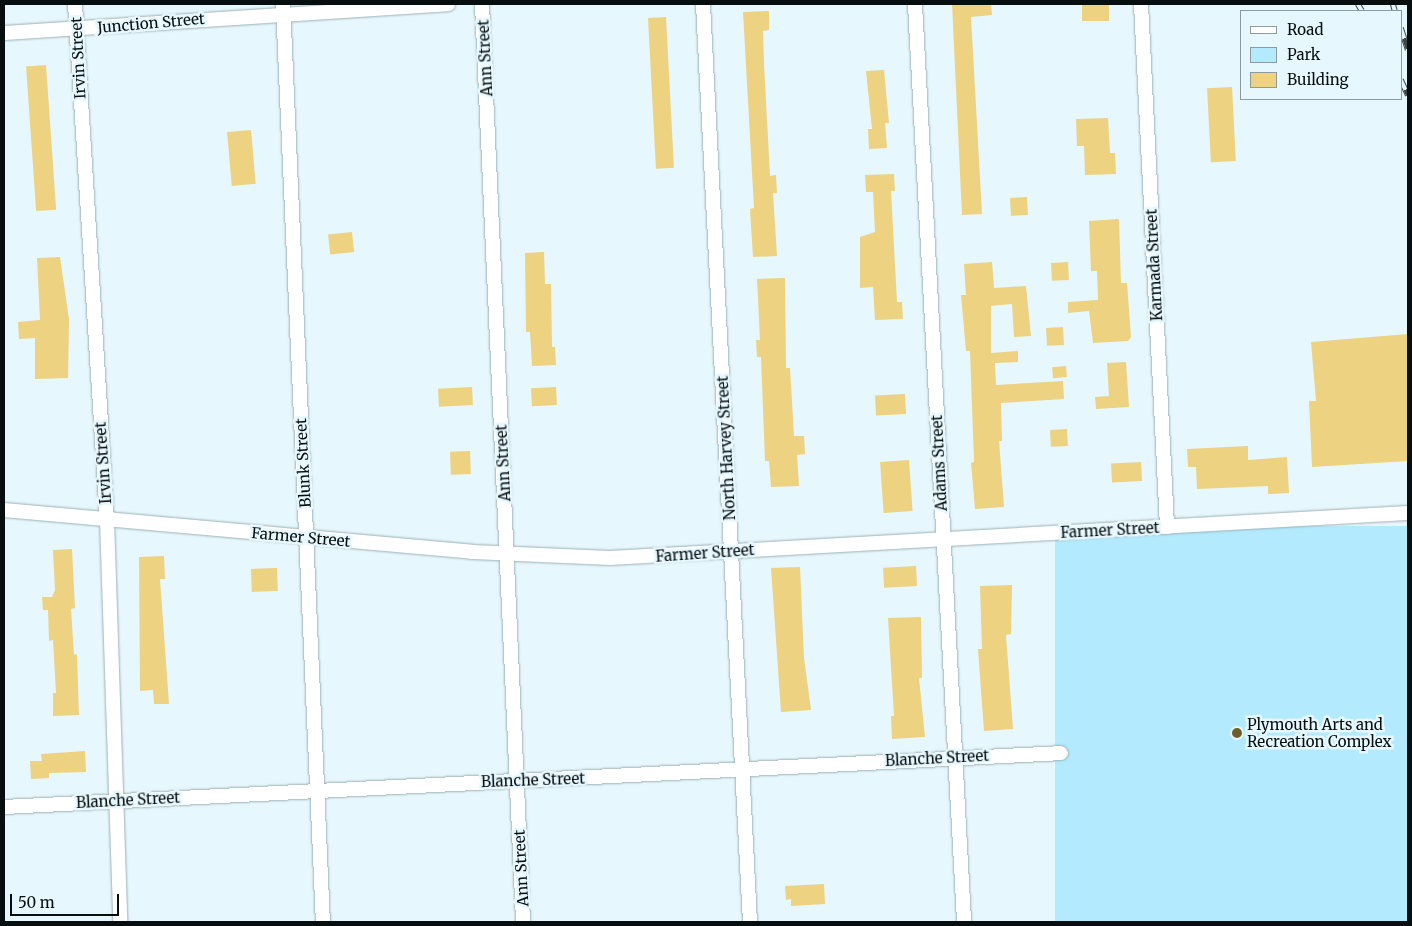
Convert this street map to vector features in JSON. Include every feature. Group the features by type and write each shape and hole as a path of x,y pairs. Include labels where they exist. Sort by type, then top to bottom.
{"street":[{"name":"Irvin Street","path":"76,4 107,520 114,800 120,922"},
{"name":"Junction Street","path":"4,33 76,29 284,8 448,4"},
{"name":"Ann Street","path":"482,4 523,922"},
{"name":"North Harvey Street","path":"702,4 750,922"},
{"name":"Adams Street","path":"915,4 964,922"},
{"name":"Karmada Street","path":"1141,4 1167,527"},
{"name":"Blunk Street","path":"284,8 323,922"},
{"name":"Farmer Street","path":"4,510 306,538 507,554 610,558 1408,513"},
{"name":"Blanche Street","path":"4,807 742,769 954,756 1061,753"}],"green space":[{"name":"Plymouth Arts and Recreation Complex","path":"1055,526 1408,526 1408,922 1055,922"}],"building":[{"path":"952,4 991,4 992,15 971,17 982,214 962,215"},
{"path":"1082,4 1109,4 1109,21 1082,21"},
{"path":"769,11 769,30 763,31 764,64 770,176 776,175 777,193 773,193 777,256 753,257 750,209 754,208 743,12"},
{"path":"666,17 674,168 656,169 648,18"},
{"path":"46,65 56,210 36,211 26,66"},
{"path":"884,70 889,123 885,123 887,148 869,149 868,129 872,129 866,71"},
{"path":"1232,87 1236,161 1211,162 1207,88"},
{"path":"1108,118 1110,153 1115,153 1116,174 1085,175 1084,146 1077,146 1076,119"},
{"path":"251,130 256,184 232,186 227,132"},
{"path":"894,174 895,191 891,191 897,302 902,302 903,319 875,320 873,287 860,288 860,237 875,232 873,192 866,192 865,175"},
{"path":"1027,197 1028,215 1011,216 1010,198"},
{"path":"1119,219 1121,283 1127,283 1131,337 1128,341 1093,343 1089,311 1068,313 1068,302 1098,300 1097,271 1091,271 1089,221"},
{"path":"352,232 354,252 330,254 328,235"},
{"path":"544,252 545,284 551,284 552,347 555,347 556,365 532,366 530,332 526,332 525,253"},
{"path":"60,257 69,319 68,378 35,379 35,338 19,339 18,322 40,320 37,258"},
{"path":"992,262 994,288 1026,286 1031,336 1014,337 1012,304 991,306 991,353 1018,351 1018,362 995,363 996,385 1063,381 1064,399 1001,403 1002,441 999,441 1004,507 975,509 971,463 974,462 970,351 966,351 961,295 966,295 964,264"},
{"path":"1068,262 1069,280 1052,281 1051,263"},
{"path":"785,278 786,368 790,368 794,436 804,436 805,454 797,455 799,486 771,487 769,461 765,461 761,357 757,357 756,340 760,340 757,279"},
{"path":"1063,327 1064,345 1047,346 1046,328"},
{"path":"1408,334 1408,461 1312,467 1309,401 1316,401 1311,342"},
{"path":"1126,362 1129,407 1096,409 1095,397 1109,396 1107,363"},
{"path":"1066,366 1067,377 1053,378 1052,367"},
{"path":"472,387 473,405 439,407 438,389"},
{"path":"556,387 557,405 532,406 531,388"},
{"path":"905,394 906,414 876,416 875,396"},
{"path":"1067,429 1068,446 1051,447 1050,430"},
{"path":"1248,446 1248,460 1287,457 1289,493 1268,494 1268,486 1197,489 1196,467 1188,467 1187,449"},
{"path":"470,451 471,474 451,475 450,452"},
{"path":"909,460 913,511 884,513 880,462"},
{"path":"1141,462 1142,481 1112,483 1111,464"},
{"path":"72,549 75,608 71,609 74,655 77,654 79,715 53,716 53,693 56,693 53,640 49,641 48,610 43,610 42,597 52,597 55,590 53,550"},
{"path":"164,556 165,579 160,579 169,704 154,704 153,690 140,691 139,557"},
{"path":"916,566 917,586 884,588 883,568"},
{"path":"800,567 804,658 811,710 781,712 771,568"},
{"path":"277,568 278,591 252,592 251,569"},
{"path":"1012,585 1011,634 1006,635 1013,729 984,731 978,649 982,649 980,586"},
{"path":"921,617 922,678 919,678 925,737 892,739 891,716 894,716 888,618"},
{"path":"85,751 86,772 49,773 49,778 31,779 30,761 42,761 41,754"},
{"path":"824,884 825,904 791,906 791,899 786,900 785,886"}],"railway":[{"path":"1358,4 1361,10"},
{"path":"1393,4 1395,10"},
{"path":"1402,31 1408,50"},
{"path":"1402,82 1408,95"}],"place":[{"name":"Plymouth Arts and Recreation Complex","path":"1237,733"}]}
